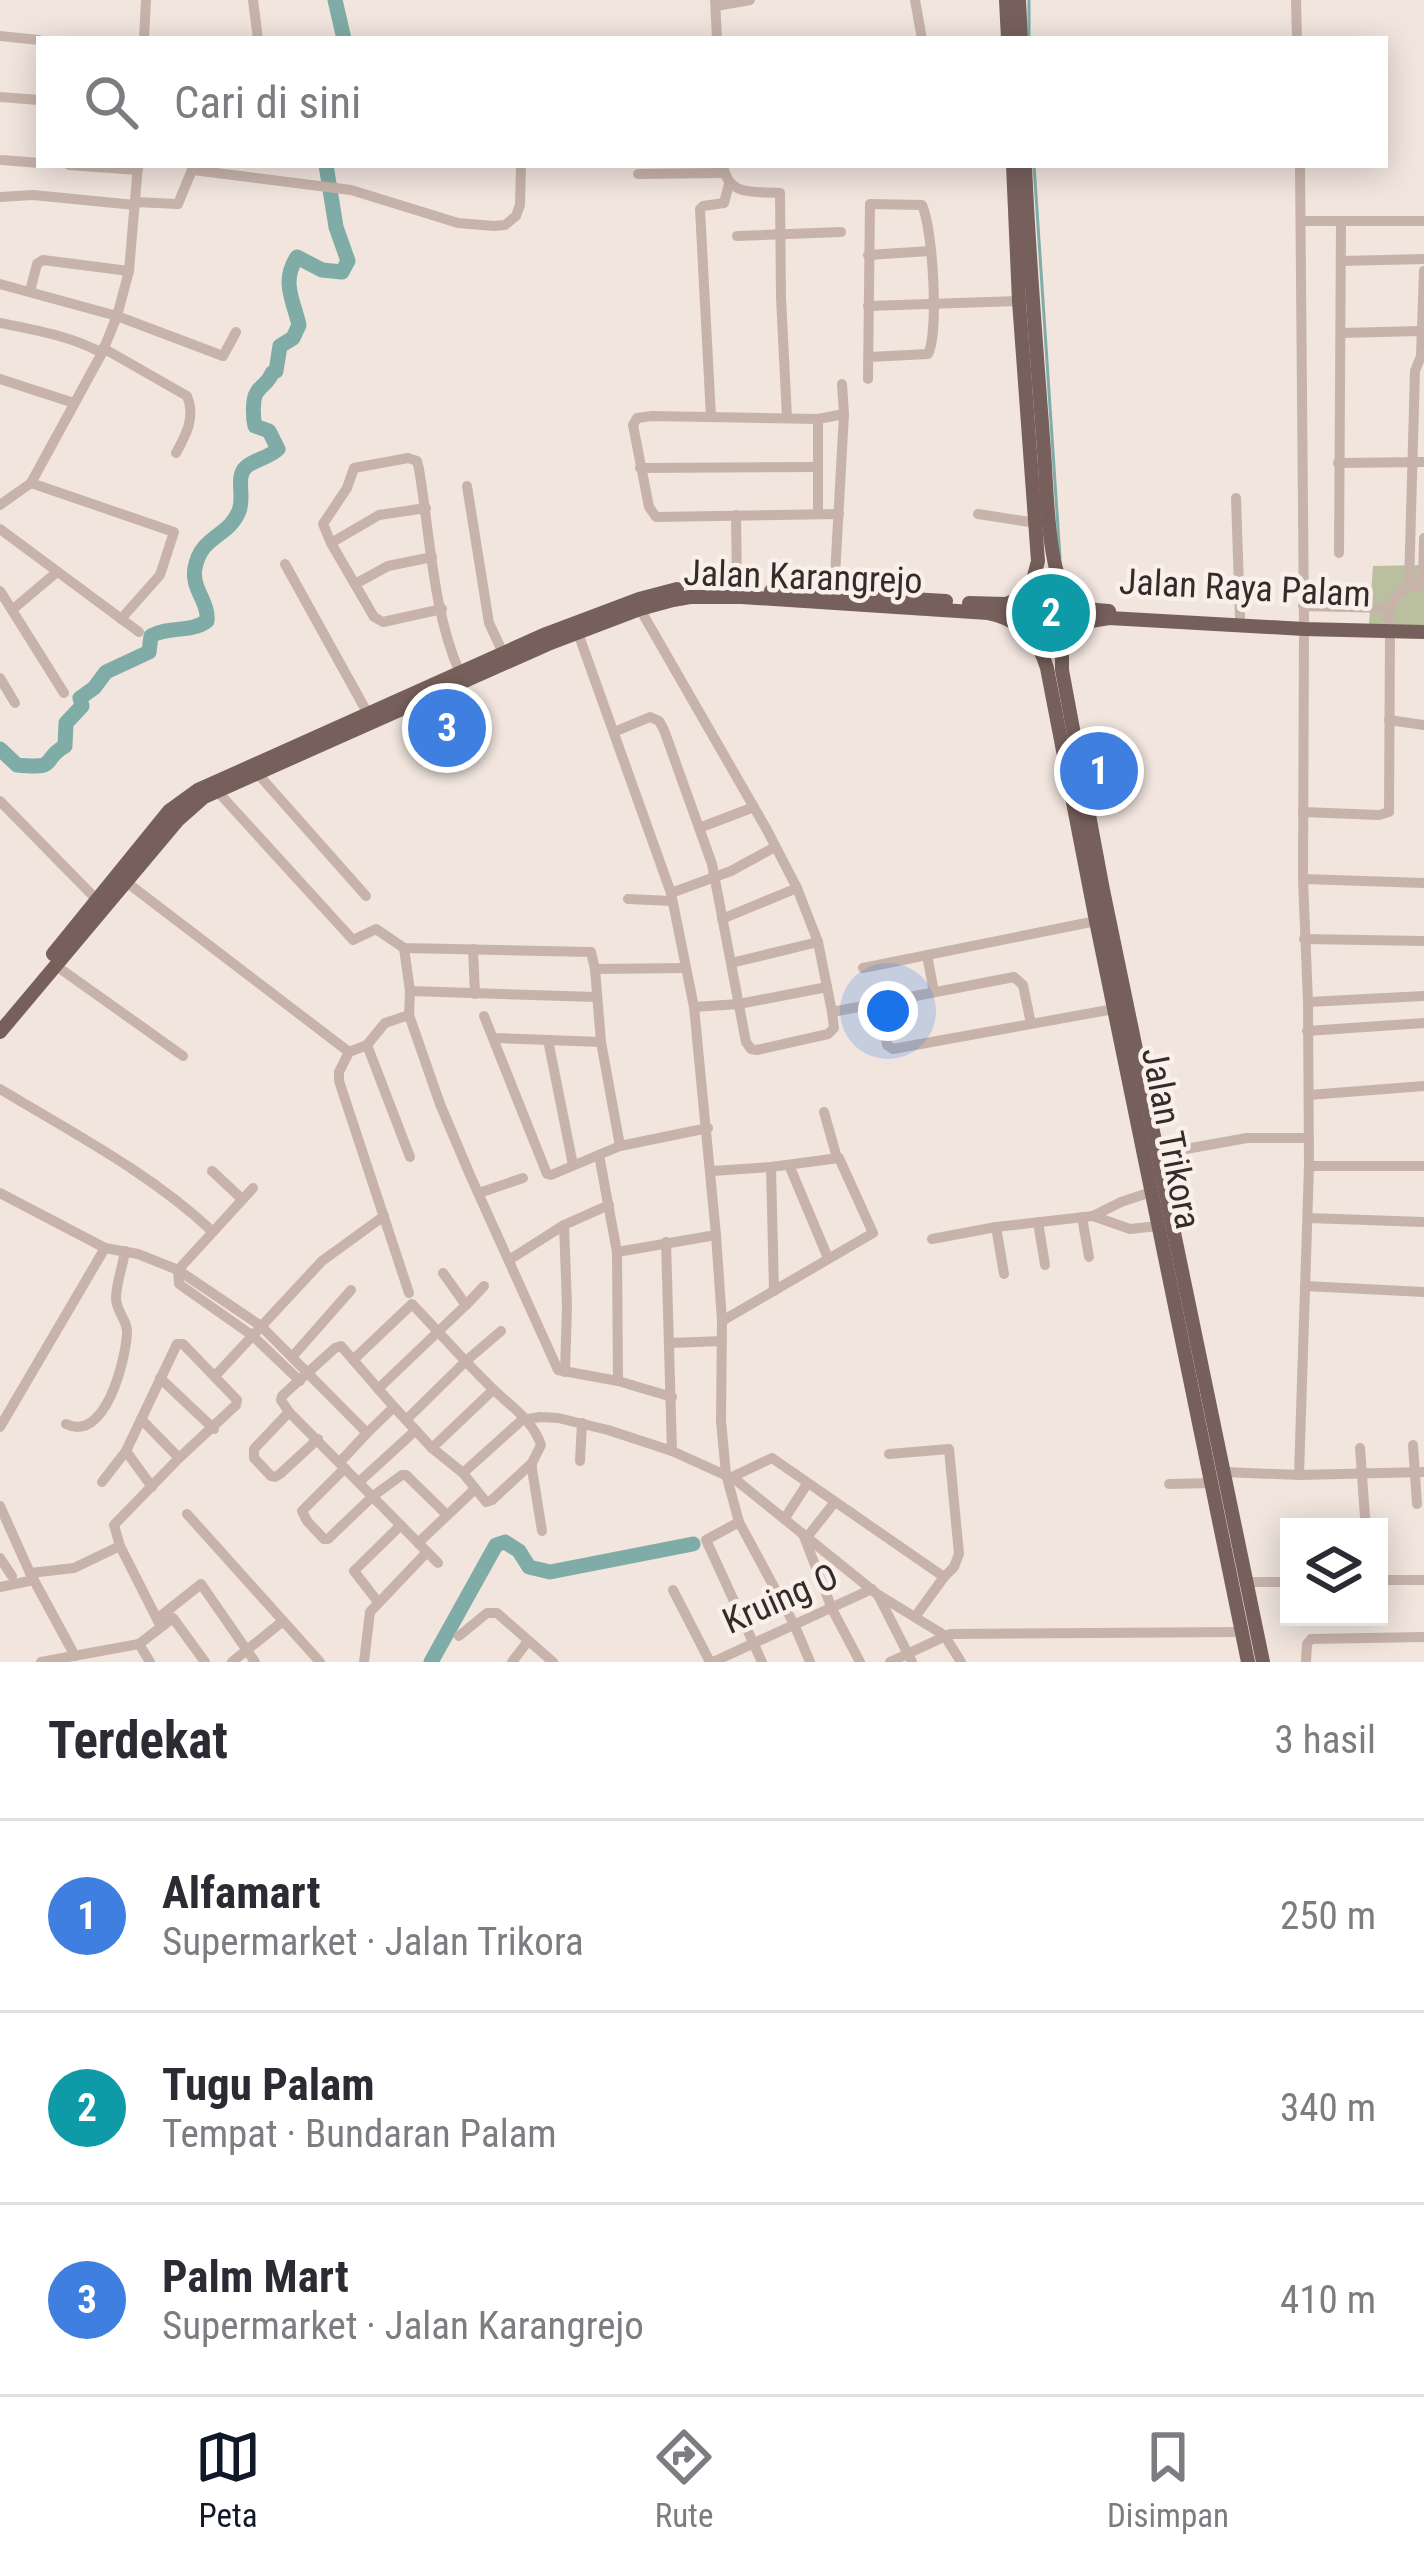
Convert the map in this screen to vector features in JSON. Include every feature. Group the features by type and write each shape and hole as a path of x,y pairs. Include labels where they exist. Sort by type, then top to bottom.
{"main road":[{"path":"1006,0 1008,36"},
{"path":"1019,0 1022,36"},
{"path":"1013,168 1038,561 1029,595"},
{"path":"1025,168 1052,544 1057,572 1075,610 1069,632 1056,641 1032,637 1021,616 1029,595 1053,588 1067,596"},
{"name":"Jalan Karangrejo","path":"0,1032 169,811 198,790 640,599 681,589 1006,604 1029,595"},
{"name":"Jalan Raya Palam","path":"1067,596 1094,610 1389,622 1424,629"},
{"name":"Jalan Karangrejo","path":"0,1018 204,797 460,673 640,609 690,597 988,613 1012,620 1026,631"},
{"name":"Jalan Raya Palam","path":"1069,632 1085,622 1109,618 1303,619"},
{"name":"Jalan Trikora","path":"1026,631 1045,658 1158,1226 1169,1242"},
{"name":"Jalan Trikora","path":"1069,632 1061,658 1070,722 1158,1154 1175,1272 1263,1662"},
{"name":"Jalan Trikora","path":"1218,1478 1248,1662"}],"street":[{"path":"144,36 146,0"},
{"path":"253,0 258,36"},
{"path":"717,36 716,3 750,0"},
{"path":"915,0 921,36"},
{"path":"1296,0 1297,36"},
{"path":"0,36 36,40"},
{"path":"0,97 36,100"},
{"path":"2,160 36,163"},
{"path":"0,505 31,483 103,351 129,271 138,168"},
{"path":"0,197 178,204 194,168 334,188 458,223 499,226 518,212 520,168"},
{"path":"1299,1474 1309,1166 1300,168"},
{"path":"711,418 700,209 724,203 725,174"},
{"path":"638,175 725,174 742,190 779,193 787,418"},
{"path":"868,379 871,204 922,205 934,304 930,352 869,357"},
{"path":"1301,221 1424,220"},
{"path":"1339,553 1341,222"},
{"path":"736,236 841,232"},
{"path":"868,254 930,251"},
{"path":"1341,261 1424,259"},
{"path":"30,291 37,264 43,260 129,271"},
{"path":"1419,585 1415,371 1423,358 1424,272"},
{"path":"0,284 117,316 223,356 236,332"},
{"path":"868,306 1019,301"},
{"path":"0,323 103,351 187,396 188,428 176,453"},
{"path":"1341,332 1421,332"},
{"path":"0,379 74,403"},
{"path":"834,594 842,385"},
{"path":"839,514 656,517 650,512 633,430 635,419 652,416 818,419 844,414"},
{"path":"818,419 818,512"},
{"path":"442,609 380,622 355,584 324,521 356,466 416,459 426,508 432,557 442,609 447,645 460,673"},
{"path":"1338,463 1418,462"},
{"path":"640,468 818,467"},
{"path":"31,483 174,532 160,575 121,620"},
{"path":"466,486 489,623 505,658"},
{"path":"1236,498 1240,617"},
{"path":"331,543 379,515 426,508"},
{"path":"978,514 1036,523"},
{"path":"736,515 737,589"},
{"path":"0,530 139,632"},
{"path":"1419,585 1424,538"},
{"path":"355,584 388,566 432,557"},
{"path":"285,564 368,714"},
{"path":"12,610 57,572"},
{"path":"1303,812 1389,812 1389,622 1400,591 1419,585"},
{"path":"0,591 64,693"},
{"path":"614,732 650,717 659,721 715,878 746,1042 758,1050 831,1033 832,1012 818,942 797,888 640,609"},
{"path":"578,633 672,897 694,1007 712,1171 722,1321 722,1421 739,1522 811,1662"},
{"path":"0,678 15,703"},
{"path":"1389,720 1424,725"},
{"path":"258,774 366,896"},
{"path":"218,792 349,936 357,939 379,929 404,948 584,950 593,954 601,1042 620,1146"},
{"path":"0,802 97,900"},
{"path":"699,827 754,807"},
{"path":"628,899 672,897 775,847"},
{"path":"1303,879 1424,883"},
{"path":"125,881 349,1052"},
{"path":"722,919 797,888"},
{"path":"863,968 1096,921"},
{"path":"1304,939 1424,941"},
{"path":"731,963 818,942"},
{"path":"404,948 409,1015 440,1104 557,1370 672,1397"},
{"path":"473,949 476,994"},
{"path":"927,955 934,992"},
{"path":"55,965 183,1056"},
{"path":"595,970 686,968"},
{"path":"832,1012 1017,978 1023,985 1031,1024"},
{"path":"694,1007 827,988"},
{"path":"410,991 596,997"},
{"path":"1307,1002 1424,996"},
{"path":"879,1003 887,1045 892,1049 1114,1009"},
{"path":"409,1015 381,1025 367,1045 349,1052 338,1076 410,1293"},
{"path":"484,1016 544,1171 551,1175 620,1146 708,1128"},
{"path":"1307,1031 1424,1023"},
{"path":"495,1038 601,1042"},
{"path":"548,1040 573,1165"},
{"path":"367,1045 410,1157"},
{"path":"1309,1095 1424,1086"},
{"path":"0,1089 154,1183 212,1231"},
{"path":"722,1321 873,1233 837,1158 824,1112"},
{"path":"1158,1154 1247,1138 1308,1138"},
{"path":"599,1155 617,1252 618,1381"},
{"path":"712,1171 837,1158"},
{"path":"789,1166 828,1258"},
{"path":"1309,1166 1424,1166"},
{"path":"771,1167 774,1291"},
{"path":"212,1171 242,1199"},
{"path":"479,1193 523,1178"},
{"path":"178,1270 253,1188"},
{"path":"932,1239 1088,1216 1151,1192"},
{"path":"0,1193 105,1249 125,1251 178,1270 293,1356 304,1377"},
{"path":"509,1260 563,1225 609,1205"},
{"path":"216,1376 322,1262 384,1216"},
{"path":"1088,1216 1130,1229 1158,1226"},
{"path":"1088,1216 1089,1257"},
{"path":"1308,1218 1424,1222"},
{"path":"1038,1222 1045,1264"},
{"path":"563,1225 565,1372"},
{"path":"996,1227 1004,1274"},
{"path":"617,1252 716,1235"},
{"path":"666,1242 672,1451"},
{"path":"0,1426 105,1249"},
{"path":"66,1424 74,1429 88,1426 113,1391 127,1334 116,1300 125,1251"},
{"path":"443,1274 466,1305"},
{"path":"378,1389 484,1286"},
{"path":"1305,1286 1424,1292"},
{"path":"293,1356 351,1290"},
{"path":"353,1360 412,1304 526,1418 542,1442 532,1463 489,1502 338,1346 282,1396 289,1412 438,1563"},
{"path":"359,1482 466,1361 501,1330"},
{"path":"257,1331 368,1432 302,1511 323,1539 398,1476 406,1475 447,1515"},
{"path":"670,1343 722,1341"},
{"path":"102,1482 126,1451 178,1343 237,1402 114,1525 159,1622"},
{"path":"160,1378 214,1429"},
{"path":"433,1448 493,1390"},
{"path":"362,1438 394,1407"},
{"path":"289,1412 254,1449 254,1459 271,1476 280,1474 318,1439"},
{"path":"463,1473 526,1418 558,1418 672,1451 729,1476 875,1592 944,1635 962,1662"},
{"path":"141,1419 179,1458"},
{"path":"580,1461 582,1424"},
{"path":"1413,1445 1420,1472 1417,1504"},
{"path":"1360,1448 1365,1516"},
{"path":"889,1454 950,1449 958,1554 954,1567 915,1617"},
{"path":"126,1451 152,1487"},
{"path":"729,1476 772,1458 944,1577"},
{"path":"532,1463 542,1531"},
{"path":"1169,1484 1299,1474 1420,1472"},
{"path":"785,1518 807,1484"},
{"path":"364,1662 368,1618 378,1602 447,1515 475,1489"},
{"path":"806,1535 834,1503"},
{"path":"0,1506 75,1657"},
{"path":"187,1514 320,1662"},
{"path":"739,1522 707,1538 762,1662"},
{"path":"378,1602 354,1571 401,1525"},
{"path":"806,1535 832,1609 860,1662"},
{"path":"0,1586 74,1568 120,1546"},
{"path":"0,1558 12,1576"},
{"path":"1388,1580 1424,1580"},
{"path":"1246,1582 1280,1582"},
{"path":"41,1662 139,1644 201,1584 255,1662"},
{"path":"673,1590 711,1662"},
{"path":"875,1592 910,1658"},
{"name":"Kruing O","path":"711,1662 875,1592"},
{"path":"459,1636 492,1612 553,1662"},
{"path":"159,1622 176,1620 206,1662"},
{"path":"232,1662 283,1621"},
{"path":"890,1662 910,1658 944,1635 1241,1632"},
{"path":"1306,1662 1311,1639 1424,1637"},
{"path":"512,1662 528,1642"},
{"path":"139,1644 150,1662"},
{"path":"121,1647 124,1662"}],"green space":[{"path":"1424,565 1424,627 1369,625 1373,566"}],"waterway":[{"path":"335,0 343,36"},
{"path":"1029,0 1029,36"},
{"path":"0,749 17,765 45,765 65,746 66,723 82,706 80,698 106,672 149,652 151,636 207,621 194,575 198,557 239,511 243,471 278,449 269,431 255,426 254,404 257,392 276,371 280,346 293,338 299,325 290,291 292,266 297,257 322,270 342,272 348,261 336,227 326,168"},
{"path":"1034,168 1060,558"},
{"path":"431,1662 496,1545 505,1542 519,1551 529,1567 550,1572 693,1544"}],"place":[{"name":"Tugu Palam","path":"1051,613"},
{"name":"Palm Mart","path":"447,728"},
{"name":"Alfamart","path":"1099,771"}]}
